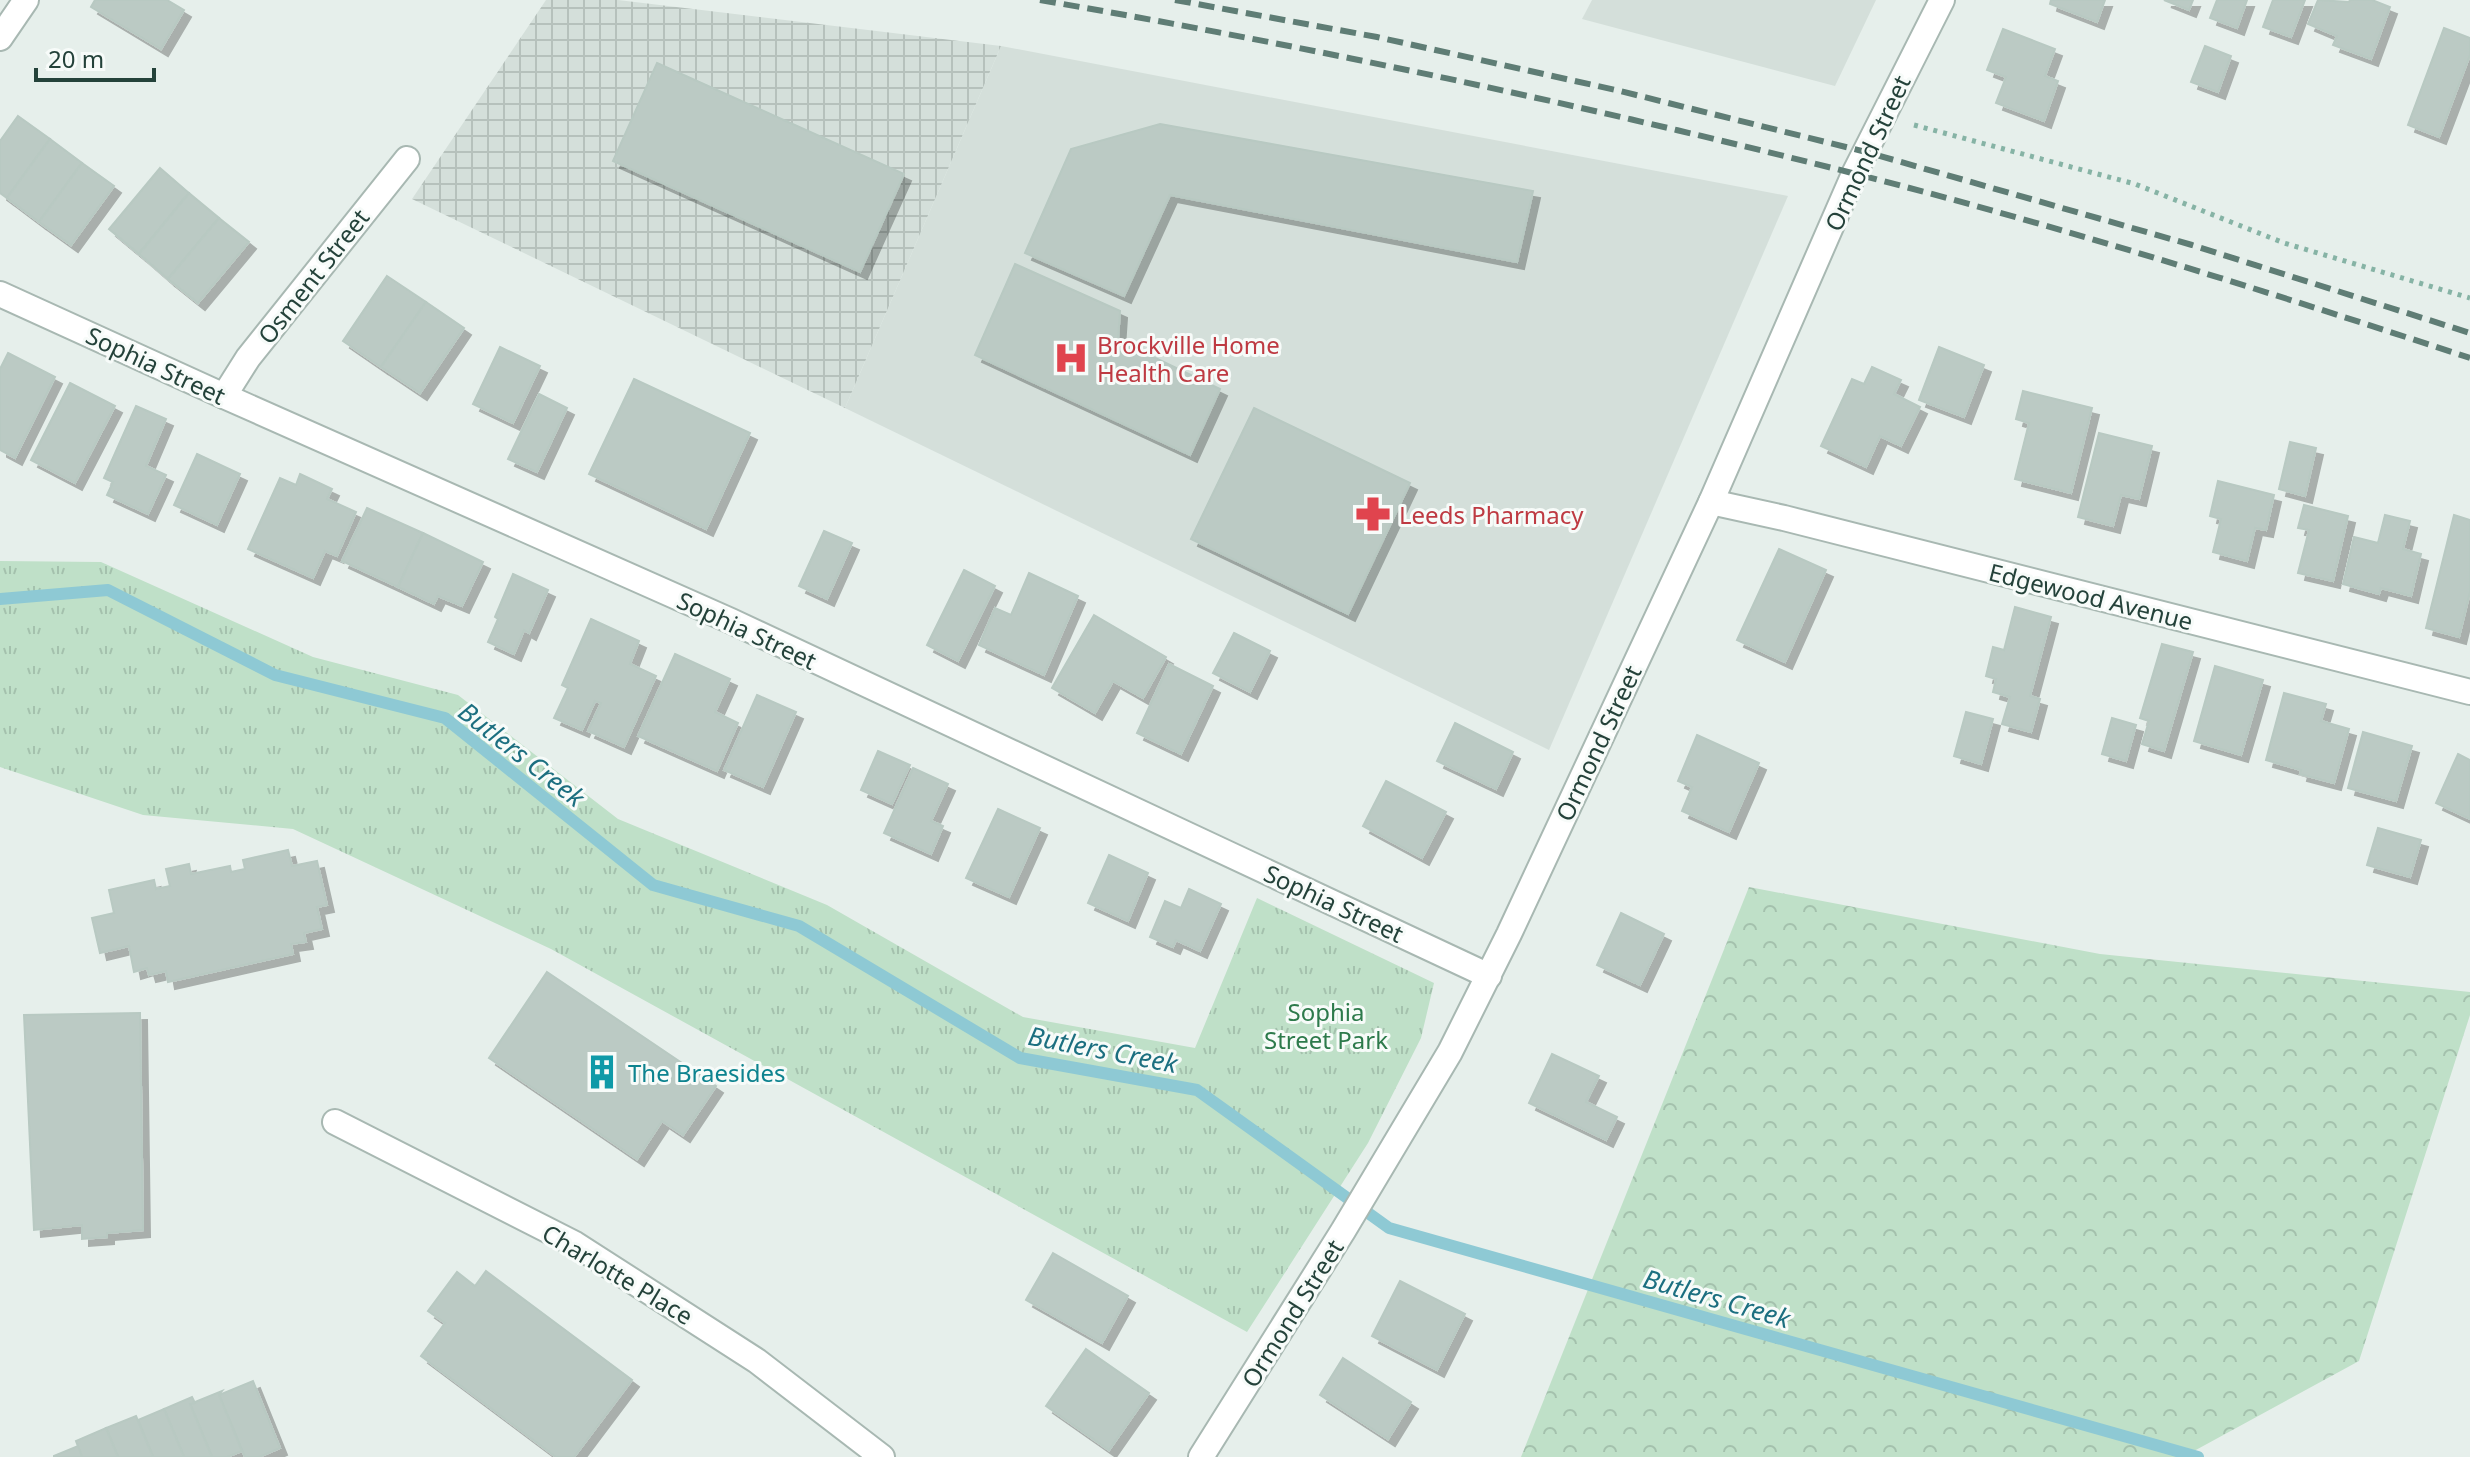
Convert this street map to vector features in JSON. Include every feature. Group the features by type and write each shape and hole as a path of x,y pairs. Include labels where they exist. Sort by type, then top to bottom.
{"street":[{"path":"0,38 26,0"},
{"name":"Ormond Street","path":"1201,1457 1378,1175 1450,1052 1489,976 1711,502 1854,174 1942,0"},
{"name":"Osment Street","path":"224,396 257,346 407,159"},
{"name":"Sophia Street","path":"0,294 731,621 1489,976"},
{"name":"Edgewood Avenue","path":"1711,502 2470,692"},
{"name":"Charlotte Place","path":"335,1122 575,1244 757,1361 882,1457"}],"path":[{"path":"1883,117 2135,184 2284,243 2470,298"}],"shaded area":[{"path":"546,0 618,0 1001,46 845,408 412,199"},
{"path":"1592,0 1876,0 1835,86 1582,19"},
{"path":"1001,46 1788,196 1549,750 845,408"}],"green space":[{"name":"Sophia Street Park","path":"0,561 101,562 313,657 458,695 618,819 827,905 1023,1017 1195,1048 1257,898 1434,983 1421,1038 1368,1143 1247,1332 551,949 293,829 143,815 0,767"},
{"path":"1749,887 2100,954 2470,992 2470,1015 2359,1361 2183,1457 1521,1457"}],"building":[{"path":"95,0 167,0 184,10 161,49 91,7"},
{"path":"2051,0 2105,0 2097,22 2050,4"},
{"path":"2164,0 2193,0 2189,10"},
{"path":"2217,0 2247,0 2237,28 2210,18"},
{"path":"2273,0 2305,0 2291,37 2263,27"},
{"path":"2318,0 2372,0 2390,7 2371,59 2333,45 2337,36 2308,24"},
{"path":"2444,28 2470,38 2470,55 2439,137 2408,125"},
{"path":"2003,29 2055,49 2045,76 2058,81 2044,121 1996,103 2006,77 1987,70"},
{"path":"2205,46 2231,56 2218,92 2191,82"},
{"path":"657,63 904,174 860,272 613,161"},
{"path":"18,116 50,139 7,198 0,193 0,141"},
{"path":"1160,124 1533,191 1517,262 1170,195 1124,296 1025,253 1071,149"},
{"path":"50,139 82,163 39,222 7,198"},
{"path":"82,163 114,186 71,245 39,222"},
{"path":"160,168 189,193 139,254 109,229"},
{"path":"189,193 219,218 168,279 139,254"},
{"path":"219,218 249,242 198,303 168,279"},
{"path":"1015,264 1120,311 1118,340 1220,389 1190,455 975,355"},
{"path":"387,276 426,302 381,367 343,341"},
{"path":"426,302 464,328 420,393 381,367"},
{"path":"500,347 540,366 513,423 473,404"},
{"path":"1939,347 1984,365 1964,417 1919,400"},
{"path":"8,353 55,377 15,458 0,450 0,369"},
{"path":"1872,367 1901,380 1894,394 1920,407 1901,446 1880,436 1866,467 1821,446 1852,379 1864,384"},
{"path":"634,379 750,433 706,529 589,474"},
{"path":"70,383 115,406 75,483 31,460"},
{"path":"2023,391 2092,408 2071,493 2015,479 2029,423 2016,419"},
{"path":"539,394 567,408 537,472 508,459"},
{"path":"136,406 166,419 146,466 166,475 148,514 107,495 113,482 104,478"},
{"path":"1254,408 1410,483 1348,614 1191,539"},
{"path":"2099,433 2152,446 2139,499 2121,495 2113,526 2078,517"},
{"path":"2290,442 2316,448 2305,496 2279,489"},
{"path":"197,454 240,474 217,525 174,505"},
{"path":"300,474 332,489 327,499 356,512 337,556 325,551 313,578 248,549 280,478 296,485"},
{"path":"2218,481 2274,495 2266,530 2255,528 2247,561 2213,552 2221,519 2210,516"},
{"path":"2304,505 2348,516 2333,581 2298,573 2309,530 2298,528"},
{"path":"367,508 423,533 398,587 342,561"},
{"path":"2385,515 2410,521 2403,549 2421,554 2411,596 2381,588 2379,594 2343,584 2354,537 2378,543"},
{"path":"2454,515 2470,520 2470,592 2459,637 2426,628"},
{"path":"824,531 852,543 827,599 799,586"},
{"path":"423,533 483,562 462,606 438,596 434,604 398,587"},
{"path":"1779,549 1826,570 1785,662 1737,640"},
{"path":"964,570 995,586 958,661 927,645"},
{"path":"1029,573 1078,596 1044,675 979,645 995,608 1011,615"},
{"path":"513,574 548,590 529,633 524,630 514,654 488,642"},
{"path":"2015,607 2051,617 2030,696 2040,699 2031,732 2002,724 2010,697 1993,692 1996,679 1986,676 1993,647 2004,650"},
{"path":"1094,615 1166,657 1143,698 1113,681 1095,713 1052,688"},
{"path":"591,619 639,641 630,664 656,676 624,747 588,731 601,703 595,701 582,730 554,718 568,688 562,685"},
{"path":"1234,633 1270,651 1250,692 1213,673"},
{"path":"2162,644 2193,652 2164,751 2142,744 2149,721 2140,718"},
{"path":"675,654 730,679 715,712 738,723 717,771 638,736"},
{"path":"1169,664 1213,686 1181,754 1137,733"},
{"path":"2215,666 2263,680 2241,755 2194,741"},
{"path":"2284,693 2326,704 2321,721 2349,729 2334,783 2266,760"},
{"path":"757,695 796,712 763,787 724,770"},
{"path":"1966,712 1993,719 1981,764 1954,756"},
{"path":"2112,718 2136,725 2126,761 2102,754"},
{"path":"1455,723 1513,752 1496,789 1437,761"},
{"path":"2363,732 2412,746 2396,801 2348,788"},
{"path":"1697,735 1759,763 1729,832 1682,811 1692,787 1678,781"},
{"path":"878,751 910,765 892,804 861,790"},
{"path":"2458,754 2470,760 2470,819 2436,803"},
{"path":"913,768 948,784 931,821 943,826 931,854 884,833"},
{"path":"1386,781 1446,812 1422,858 1363,826"},
{"path":"998,809 1040,828 1009,897 966,878"},
{"path":"2378,828 2421,840 2410,877 2367,865"},
{"path":"288,850 292,866 317,861 327,905 317,907 322,929 304,933 306,942 291,944 293,954 168,982 166,971 149,975 147,968 134,972 129,946 100,953 92,918 114,913 109,890 154,880 156,889 170,886 166,869 189,864 191,874 230,866 231,872 245,869 243,860"},
{"path":"1109,855 1148,873 1128,921 1088,903"},
{"path":"1189,889 1221,904 1200,951 1176,940 1173,947 1150,937 1165,901 1181,908"},
{"path":"1621,913 1664,934 1640,985 1597,965"},
{"name":"The Braesides","path":"547,972 716,1086 683,1135 662,1121 637,1159 489,1058"},
{"path":"140,1013 143,1230 82,1239 82,1225 34,1230 24,1015"},
{"path":"1552,1054 1599,1076 1586,1102 1617,1117 1606,1140 1529,1103"},
{"path":"1053,1253 1128,1296 1102,1343 1026,1300"},
{"path":"486,1271 632,1380 574,1457 556,1457 421,1356 445,1323 428,1311 457,1272 475,1286"},
{"path":"1400,1281 1465,1314 1437,1370 1372,1336"},
{"path":"1086,1349 1149,1393 1109,1450 1046,1406"},
{"path":"1343,1358 1411,1402 1388,1439 1320,1395"},
{"path":"253,1381 280,1448 259,1457 245,1457 219,1395"},
{"path":"222,1391 219,1395 242,1451 227,1457 212,1457 190,1404"},
{"path":"192,1397 195,1403 190,1404 212,1457 184,1457 164,1409"},
{"path":"164,1409 184,1457 153,1457 138,1420"},
{"path":"136,1416 153,1457 118,1457 106,1428"},
{"path":"106,1428 118,1457 82,1457 76,1441"},
{"path":"78,1446 82,1457 54,1457 54,1456"}],"waterway":[{"name":"Butlers Creek","path":"0,599 108,590 275,675 445,718 653,885 799,926 1020,1058 1197,1090 1389,1228 2198,1457"}],"railway":[{"path":"1040,0 1244,37 1448,79 1852,173 2162,260 2470,358"},
{"path":"1175,0 1377,37 1620,91 1866,152 2192,245 2470,333"}],"place":[{"name":"Brockville Home Health Care","path":"1071,358"},
{"name":"Leeds Pharmacy","path":"1373,514"},
{"name":"The Braesides","path":"602,1072"}]}
